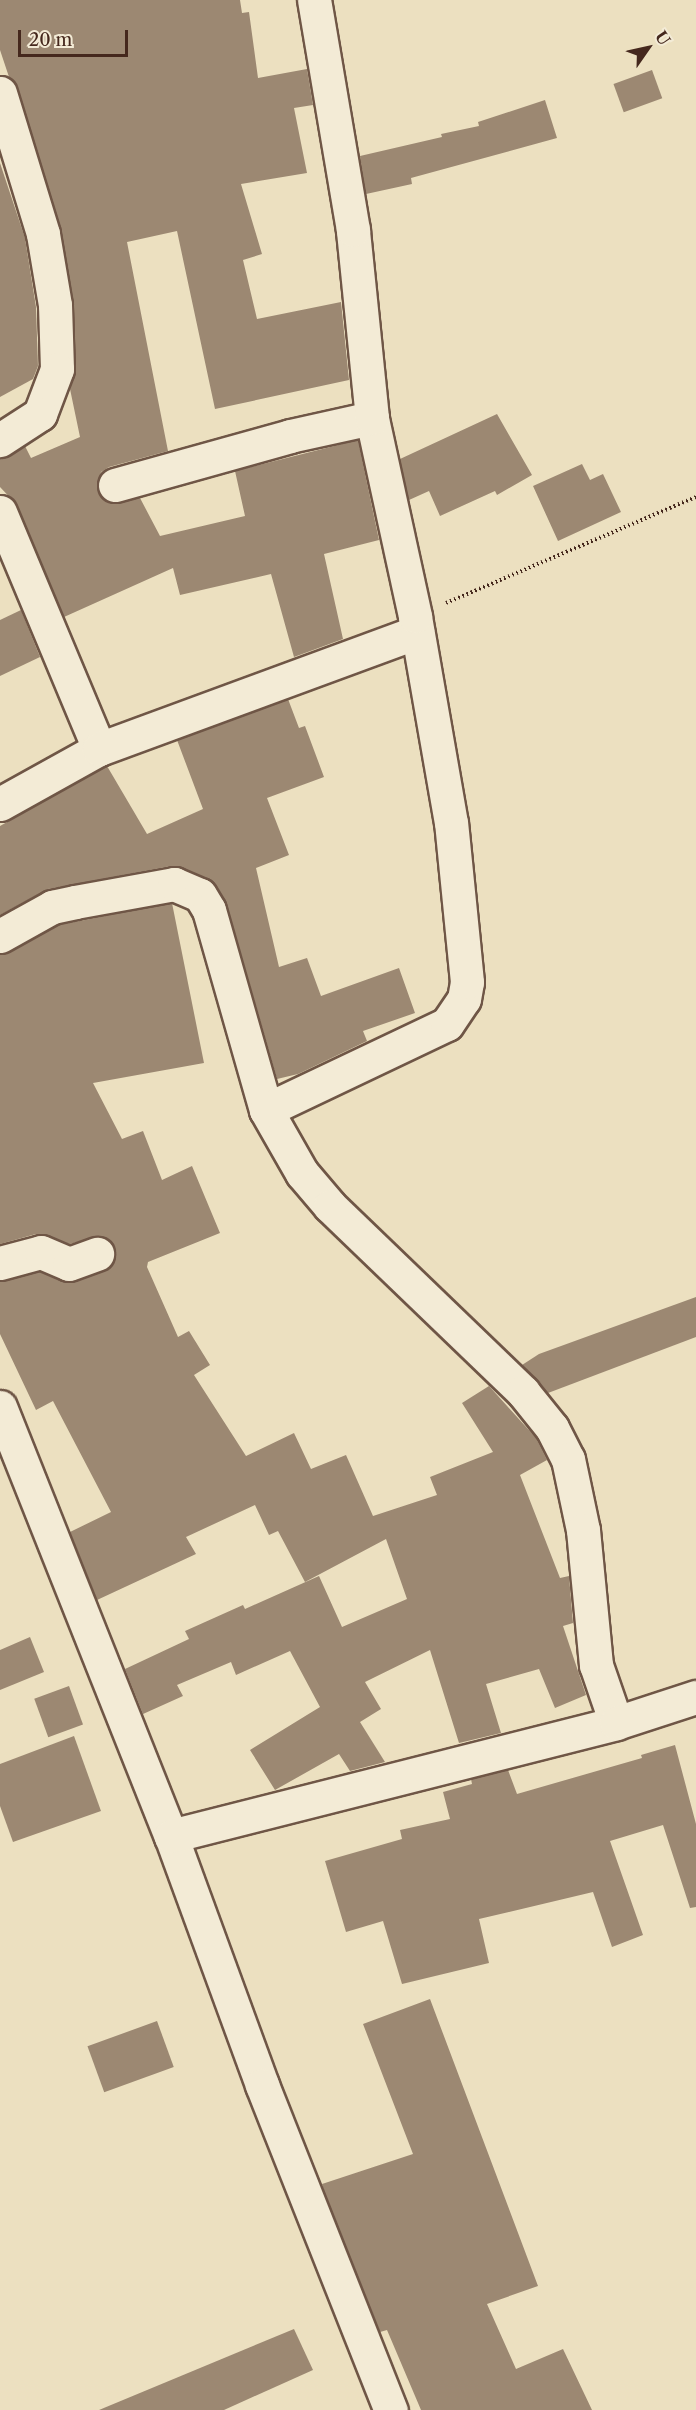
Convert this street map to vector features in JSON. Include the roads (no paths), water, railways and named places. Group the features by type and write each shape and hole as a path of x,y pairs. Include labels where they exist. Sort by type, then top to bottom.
{"street":[{"path":"266,1110 434,1033 456,1015 464,999 466,982 451,823 416,624 372,418 353,230 314,0"},
{"path":"0,93 43,234 55,305 57,369 40,414 0,440"},
{"path":"115,485 290,436 372,418"},
{"path":"0,512 99,749"},
{"path":"0,804 99,749 416,624"},
{"path":"0,936 52,907 174,884 189,888 200,896 209,910 266,1110 302,1173 330,1206 523,1392 552,1428 568,1460 583,1530 596,1665 616,1723"},
{"path":"0,1263 41,1252 69,1264 98,1254"},
{"path":"0,1407 171,1836 262,2085 392,2410"},
{"path":"171,1836 616,1723 696,1697"}]}
